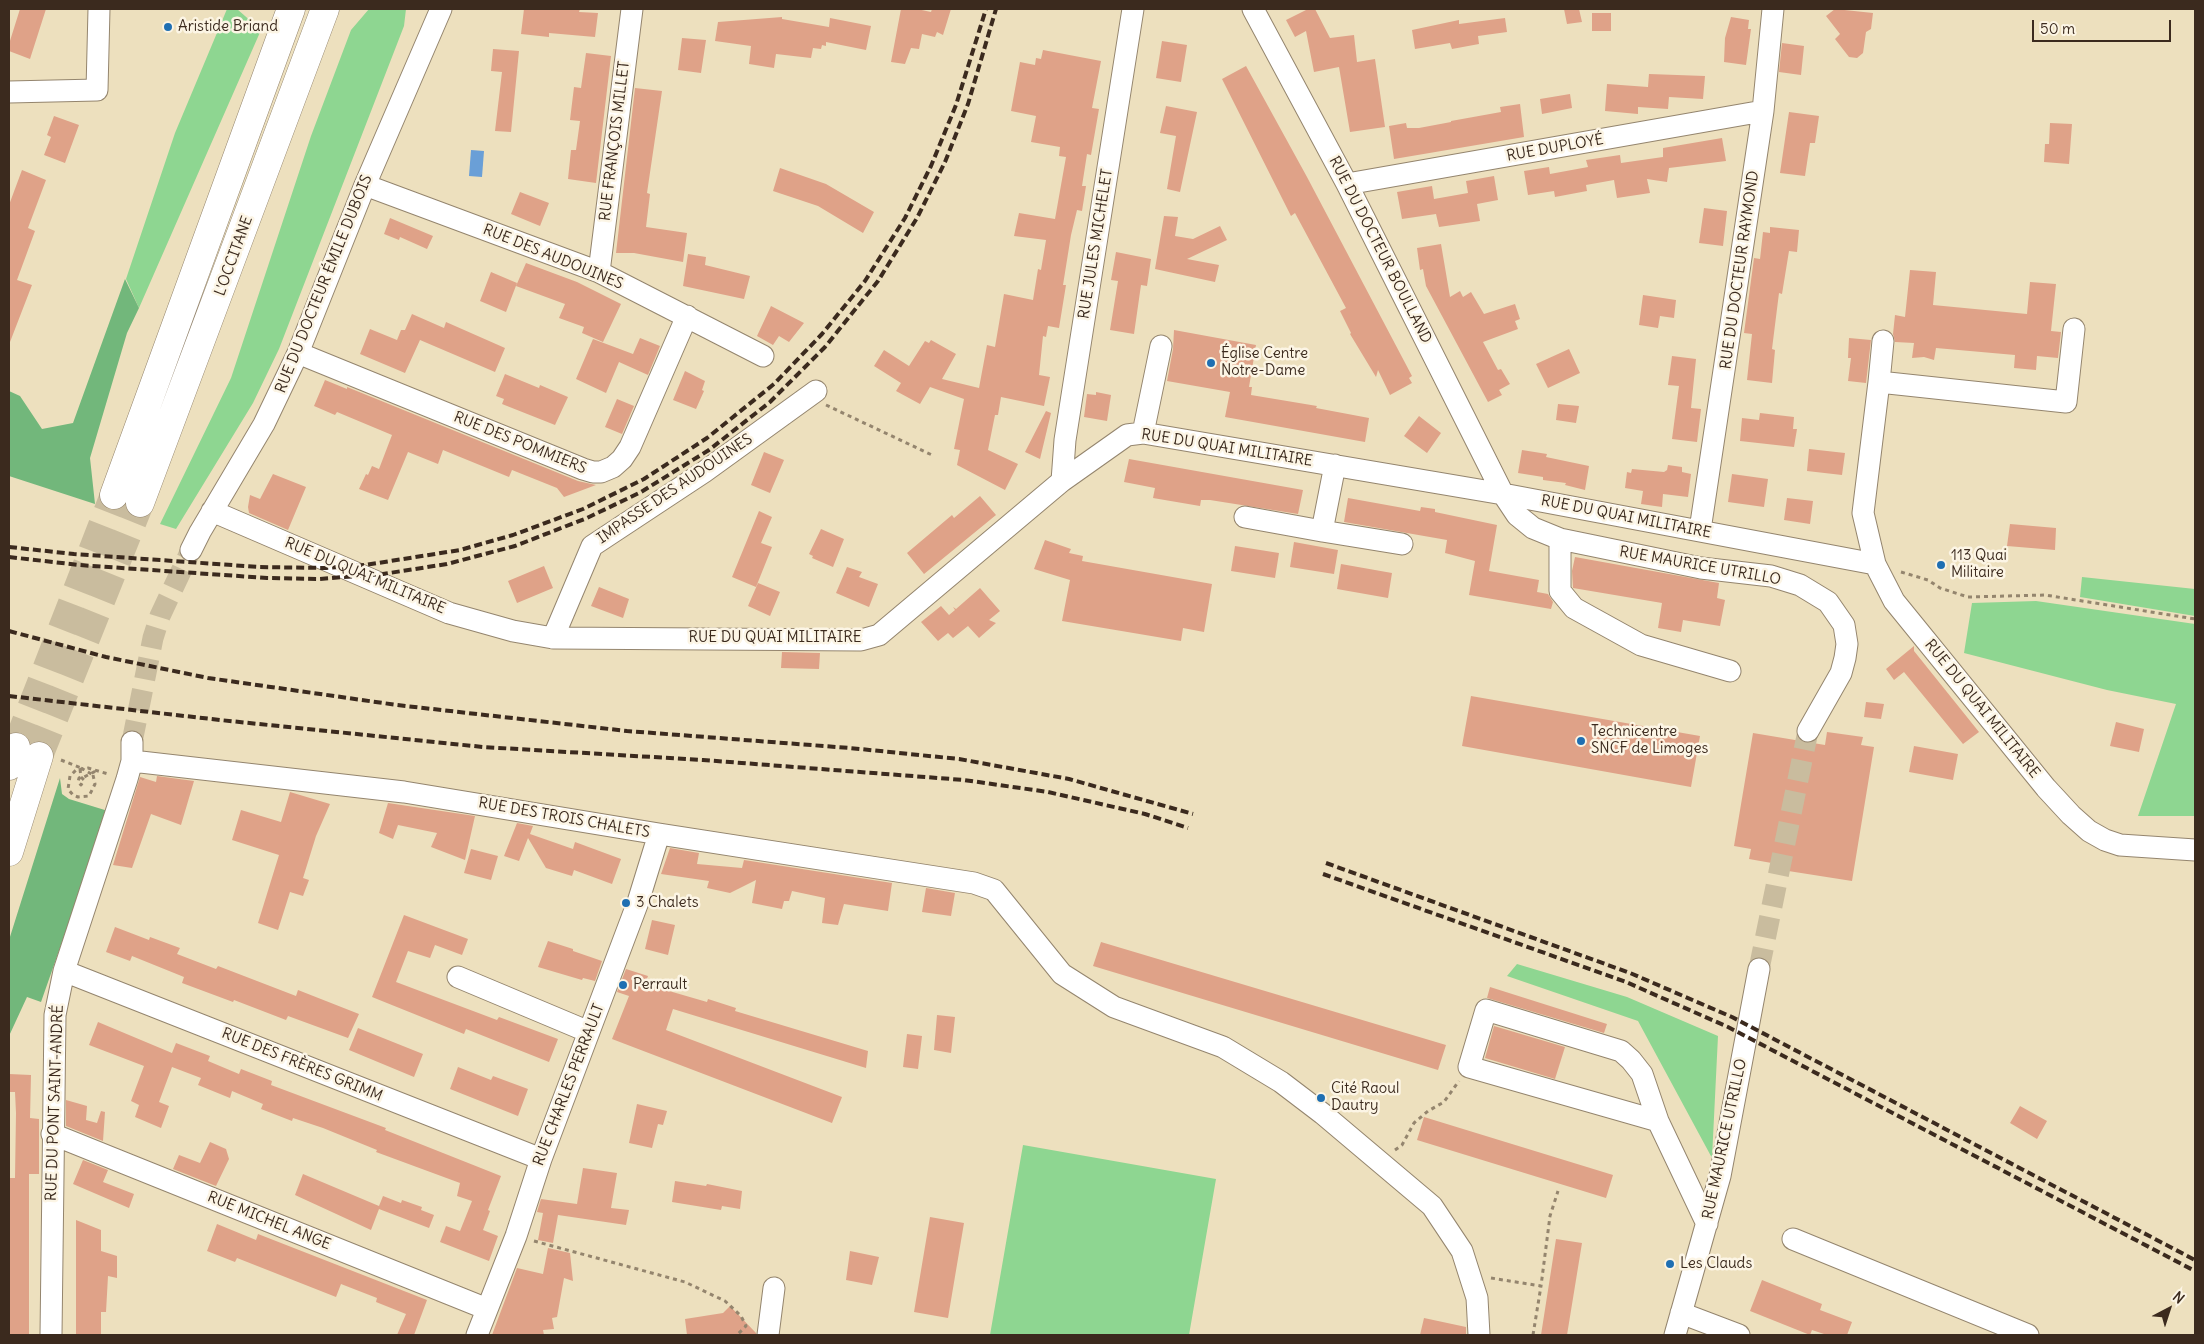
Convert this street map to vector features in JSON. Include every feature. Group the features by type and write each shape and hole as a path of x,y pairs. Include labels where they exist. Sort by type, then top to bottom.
{"highway":[{"name":"L'OCCITANE","path":"114,495 291,9"},
{"name":"L'OCCITANE","path":"140,503 325,9"},
{"path":"9,852 21,757"}],"street":[{"path":"9,92 97,90 99,9"},
{"name":"RUE DU DOCTEUR ÉMILE DUBOIS","path":"191,550 264,424 298,353 364,184 441,9"},
{"name":"RUE FRANÇOIS MILLET","path":"599,272 632,9"},
{"name":"RUE JULES MICHELET","path":"1062,480 1065,440 1133,9"},
{"name":"RUE DU DOCTEUR BOULLAND","path":"1253,9 1347,184 1503,494"},
{"name":"RUE DU DOCTEUR RAYMOND","path":"1700,530 1763,111 1773,9"},
{"name":"RUE DUPLOYÉ","path":"1347,184 1763,111"},
{"name":"RUE DES AUDOUINES","path":"364,184 599,272 763,356"},
{"name":"RUE DES POMMIERS","path":"298,353 583,469 602,472 613,467 622,459 630,447 687,316"},
{"path":"1879,382 2066,402 2074,329"},
{"path":"1875,564 1863,513 1883,341"},
{"path":"1143,433 1161,346"},
{"name":"IMPASSE DES AUDOUINES","path":"553,638 592,546 704,472 816,390"},
{"name":"RUE DU QUAI MILITAIRE","path":"212,511 449,613 505,629 553,638 861,640 879,635 1062,480 1127,435 1143,433 1335,465 1700,530 1875,564 1899,608 2046,788 2088,831 2120,845 2195,850"},
{"path":"1322,531 1335,465"},
{"name":"RUE MAURICE UTRILLO","path":"1503,494 1516,515 1533,528 1560,539 1702,568 1771,576 1800,585 1828,602 1844,625 1847,644 1845,658 1841,673 1808,731"},
{"path":"1245,517 1402,544"},
{"path":"1560,539 1560,591 1574,608 1641,645 1730,671"},
{"name":"RUE DES TROIS CHALETS","path":"132,752 404,792 974,883 994,890 1062,974 1114,1007 1223,1047 1281,1082 1382,1163"},
{"name":"RUE DU PONT SAINT-ANDRÉ","path":"51,1335 52,1134 55,1015 64,971 132,752"},
{"name":"RUE CHARLES PERRAULT","path":"477,1335 516,1236 541,1159 638,902 659,834"},
{"name":"RUE MAURICE UTRILLO","path":"1675,1335 1720,1176 1759,969"},
{"name":"RUE DES FRÈRES GRIMM","path":"64,971 541,1159"},
{"path":"458,977 589,1032"},
{"path":"1658,1121 1469,1067 1486,1010 1621,1051 1631,1060 1642,1074 1658,1121 1707,1224"},
{"name":"RUE MICHEL ANGE","path":"52,1134 487,1309"},
{"path":"1382,1163 1432,1206 1462,1251 1477,1298 1478,1335"},
{"path":"1793,1239 2028,1335"},
{"path":"768,1335 774,1288"},
{"path":"1681,1313 1739,1335"}],"path":[{"path":"816,390 830,407 932,454"},
{"path":"1875,564 1920,577 1940,588 1968,596 2045,595 2195,619"},
{"path":"96,770 84,777 82,777 79,778 78,782 81,785 84,780 82,778 80,768 88,771 93,775 95,784 88,796 82,798 73,795 68,790 70,776 76,770 82,770 88,768 96,770"},
{"path":"1382,1163 1402,1145 1420,1118 1444,1102 1469,1067"},
{"path":"1533,1335 1550,1216 1558,1191"},
{"path":"516,1236 685,1282 725,1301 741,1316 746,1326 737,1335"},
{"path":"1470,1275 1541,1286"}],"green space":[{"path":"227,9 237,9 261,30 139,308 126,279 175,133"},
{"path":"369,9 406,9 404,26 279,349 253,403 176,529 160,524 231,378 311,136 351,30"},
{"path":"125,279 139,308 127,333 90,458 95,504 9,476 9,391 20,396 42,429 73,423"},
{"path":"2082,577 2195,589 2195,616 2080,597"},
{"path":"2036,601 2195,624 2195,816 2138,816 2176,704 2107,690 1964,653 1972,603"},
{"path":"60,778 62,794 69,799 108,811 41,1002 27,997 9,1036 9,940"},
{"path":"1517,964 1627,997 1718,1036 1712,1158 1638,1021 1507,976"},
{"path":"1023,1145 1216,1179 1189,1335 990,1335"}],"water":[{"path":"471,150 484,151 482,177 469,176"}],"building":[{"path":"20,9 46,9 30,59 9,51 9,44"},
{"path":"524,9 580,9 579,12 598,13 595,37 549,33 549,37 521,34"},
{"path":"901,9 917,9 931,12 932,9 951,9 943,35 937,32 935,37 922,34 919,49 911,48 905,64 891,62"},
{"path":"1308,9 1315,9 1330,38 1354,35 1357,62 1375,59 1385,127 1350,132 1339,67 1314,72 1306,31 1295,37 1286,20"},
{"path":"1564,9 1579,9 1582,22 1567,24"},
{"path":"1835,9 1873,13 1871,29 1866,32 1863,53 1857,58 1849,57 1835,39 1840,34 1826,16"},
{"path":"1592,13 1611,13 1611,31 1592,31"},
{"path":"782,17 782,19 829,27 830,18 871,26 866,50 826,42 826,46 822,45 821,49 813,48 811,58 776,54 774,68 749,64 751,46 715,41 718,22"},
{"path":"1731,17 1749,20 1748,29 1751,29 1746,65 1724,62 1725,38"},
{"path":"1505,18 1507,32 1478,36 1479,44 1452,49 1450,43 1415,49 1412,30 1459,20 1459,24"},
{"path":"682,38 706,40 701,73 678,70"},
{"path":"1162,41 1187,45 1181,82 1156,78"},
{"path":"1782,43 1804,46 1801,75 1779,72"},
{"path":"493,49 519,51 511,132 495,131 502,72 491,71"},
{"path":"1043,50 1101,61 1092,108 1099,109 1091,155 1087,154 1082,186 1086,186 1082,211 1077,210 1071,235 1063,285 1066,285 1059,328 1048,326 1046,337 1043,336 1039,375 1050,377 1044,406 1001,397 998,415 995,415 988,450 1018,464 1005,490 957,465 960,450 954,449 964,399 930,387 920,404 896,391 901,383 874,366 884,350 909,366 925,341 929,343 931,340 956,354 942,379 979,388 987,345 995,347 1004,294 1033,300 1038,269 1041,270 1046,240 1014,236 1019,213 1055,219 1066,157 1059,156 1060,147 1031,142 1036,116 1011,111 1020,62 1035,65 1036,58 1041,59"},
{"path":"586,53 611,56 596,183 568,179 571,150 576,150 580,121 570,120 574,87 581,88"},
{"path":"1246,66 1412,376 1409,378 1412,383 1390,395 1378,370 1376,377 1350,334 1340,311 1346,308 1295,213 1291,216 1222,79"},
{"path":"1649,74 1705,76 1703,99 1669,97 1668,109 1638,107 1638,114 1605,111 1607,84 1648,87"},
{"path":"635,88 662,91 647,193 650,194 646,227 687,233 683,262 634,253 616,253"},
{"path":"1570,94 1572,108 1542,114 1540,99"},
{"path":"1520,104 1524,137 1394,159 1389,126 1406,123 1407,128 1419,128 1501,112 1500,107"},
{"path":"1166,106 1197,112 1180,192 1167,189 1176,136 1160,133"},
{"path":"1789,112 1819,116 1815,143 1810,143 1805,176 1780,173"},
{"path":"54,116 79,125 65,163 44,155 51,137 47,135"},
{"path":"2050,123 2072,124 2069,164 2044,162 2045,144 2049,144"},
{"path":"1722,138 1726,161 1669,168 1667,182 1647,179 1650,193 1617,198 1614,180 1586,185 1587,191 1555,197 1554,191 1528,195 1524,171 1549,167 1550,174 1588,167 1586,160 1620,155 1621,163 1663,157 1663,148"},
{"path":"780,168 826,184 874,212 863,233 818,206 773,191"},
{"path":"22,170 46,180 28,228 35,231 17,280 32,285 10,342 9,205"},
{"path":"1494,176 1498,200 1477,204 1480,221 1439,227 1436,214 1402,219 1397,192 1432,186 1434,199 1468,193 1466,181"},
{"path":"520,192 549,203 540,226 511,214"},
{"path":"1704,208 1727,211 1723,246 1699,243"},
{"path":"1164,216 1178,217 1175,236 1193,239 1220,226 1227,240 1187,259 1219,265 1215,282 1155,269"},
{"path":"390,218 433,236 427,249 400,237 399,240 384,234"},
{"path":"1770,227 1799,230 1797,252 1789,251 1782,294 1779,293 1772,349 1775,350 1772,383 1747,380 1752,334 1744,333 1754,258 1760,259 1763,232 1770,233"},
{"path":"1441,244 1450,297 1460,291 1463,297 1471,292 1484,314 1515,304 1520,319 1515,321 1518,329 1483,342 1498,370 1501,369 1510,384 1499,390 1502,395 1488,402 1426,286 1423,269 1420,270 1417,248"},
{"path":"1116,252 1151,259 1147,286 1141,285 1134,334 1110,330 1118,281 1111,280"},
{"path":"688,254 706,257 705,265 750,276 744,299 683,286"},
{"path":"526,263 577,282 621,304 603,342 582,333 584,327 559,318 565,304 516,286"},
{"path":"1910,270 1936,272 1933,305 2027,314 2030,282 2056,284 2051,331 2061,332 2058,358 2037,356 2036,370 2014,368 2015,355 1936,348 1934,360 1924,357 1912,358 1914,343 1895,342 1893,334 1895,315 1905,317"},
{"path":"491,272 517,283 506,312 480,301"},
{"path":"1643,295 1676,300 1674,318 1660,316 1658,328 1639,325"},
{"path":"771,306 804,323 789,342 779,336 773,345 757,336"},
{"path":"412,314 444,328 446,322 505,348 495,372 420,340 405,373 360,354 370,329 397,340 401,330 405,330"},
{"path":"1174,330 1256,345 1249,387 1252,387 1251,395 1317,406 1316,408 1369,418 1365,442 1225,417 1230,392 1167,381 1173,349"},
{"path":"640,338 660,346 648,375 619,362 606,393 576,379 593,339 633,354"},
{"path":"1849,338 1871,340 1866,383 1848,381 1851,358 1848,358"},
{"path":"1569,349 1580,373 1548,388 1536,364"},
{"path":"1672,356 1696,359 1691,408 1701,409 1697,442 1672,439 1679,386 1668,385"},
{"path":"685,371 705,381 702,390 704,391 696,409 673,400"},
{"path":"505,374 539,388 540,385 568,397 555,425 502,404 504,399 496,396"},
{"path":"325,380 347,389 347,387 578,481 596,485 564,497 557,488 512,470 509,477 443,450 438,464 408,452 388,500 359,489 372,466 379,469 392,435 337,412 335,415 314,406"},
{"path":"1096,392 1111,395 1107,421 1084,417 1087,394 1096,395"},
{"path":"617,399 634,406 622,434 605,427"},
{"path":"1558,404 1579,406 1576,423 1556,420"},
{"path":"1046,411 1051,413 1040,459 1025,452"},
{"path":"1760,413 1794,417 1793,429 1797,429 1794,447 1740,441 1742,418 1759,420"},
{"path":"1419,416 1441,433 1427,453 1404,436"},
{"path":"1809,449 1845,453 1842,475 1807,471"},
{"path":"1522,450 1547,454 1546,457 1589,466 1585,490 1565,485 1566,483 1543,480 1543,477 1518,473"},
{"path":"764,452 784,460 770,493 751,485"},
{"path":"1129,459 1303,490 1298,514 1210,500 1201,500 1200,506 1153,498 1155,488 1124,482"},
{"path":"1668,465 1682,467 1682,472 1691,474 1688,497 1663,494 1662,507 1641,504 1643,491 1625,488 1627,472 1631,473 1632,469 1664,472 1667,470"},
{"path":"273,474 306,487 288,530 249,513 250,495 260,499"},
{"path":"1732,474 1768,479 1764,507 1728,502"},
{"path":"980,496 996,515 924,574 907,553 952,515 954,518"},
{"path":"1348,498 1420,511 1421,507 1435,509 1435,512 1497,525 1489,571 1539,580 1537,592 1548,594 1553,602 1551,609 1469,595 1475,561 1445,553 1447,540 1344,522"},
{"path":"1787,498 1813,501 1810,524 1784,520"},
{"path":"759,511 772,517 761,543 772,547 756,587 732,577"},
{"path":"2010,524 2056,528 2055,550 2007,546"},
{"path":"821,529 844,539 833,567 812,558 813,556 809,554"},
{"path":"1045,540 1071,549 1069,553 1083,556 1082,561 1212,584 1204,632 1183,628 1181,641 1062,621 1070,580 1034,569"},
{"path":"1294,542 1338,550 1334,574 1290,567"},
{"path":"1235,546 1279,553 1275,578 1231,571"},
{"path":"1575,557 1719,583 1717,598 1725,600 1720,626 1683,620 1681,632 1658,628 1662,603 1573,588 1572,571"},
{"path":"1341,564 1392,573 1388,598 1337,589"},
{"path":"544,566 553,588 517,603 508,581"},
{"path":"847,567 862,572 859,577 878,584 869,607 836,593"},
{"path":"758,583 780,592 770,616 748,606"},
{"path":"599,587 629,599 623,618 591,606"},
{"path":"980,588 1000,611 989,620 996,623 979,638 968,626 953,638 948,633 938,641 921,622 941,606 949,615 955,610 953,607 956,609"},
{"path":"1914,646 1914,651 1979,732 1963,744 1904,672 1894,680 1886,669"},
{"path":"782,652 820,653 819,669 781,668"},
{"name":"Technicentre SNCF de Limoges","path":"1471,696 1700,736 1691,787 1462,746"},
{"path":"1866,702 1884,704 1881,719 1864,717"},
{"path":"2116,722 2144,729 2139,752 2110,746"},
{"path":"1827,732 1863,737 1861,745 1874,747 1852,881 1782,870 1783,865 1749,859 1751,849 1734,846 1753,733 1825,745"},
{"path":"1914,746 1958,754 1953,780 1909,772"},
{"path":"157,776 194,781 181,825 151,814 132,868 113,865 140,777 156,782"},
{"path":"290,792 330,804 316,836 303,878 309,880 303,896 290,892 278,930 258,923 279,855 232,840 241,810 281,822"},
{"path":"388,803 475,816 465,860 431,847 437,833 398,825 393,839 379,833"},
{"path":"517,823 533,826 530,834 573,849 575,842 621,859 612,884 574,870 572,876 546,868 528,838 519,861 504,856"},
{"path":"670,848 699,853 697,864 742,868 744,860 892,883 888,911 844,904 838,925 822,923 825,898 792,891 789,901 784,901 782,909 752,903 756,880 730,893 707,888 709,881 661,874"},
{"path":"471,849 498,856 491,880 464,873"},
{"path":"926,888 955,893 951,916 922,912"},
{"path":"404,915 468,939 462,955 435,945 430,958 408,951 396,982 497,1020 499,1017 558,1039 549,1062 466,1029 464,1034 372,997"},
{"path":"652,920 675,925 668,955 645,949"},
{"path":"115,927 149,940 150,937 180,948 177,954 216,969 218,966 296,996 298,990 359,1014 348,1038 288,1016 286,1020 234,1000 233,1002 182,983 184,977 132,956 130,961 106,952"},
{"path":"548,941 602,961 595,981 583,978 582,980 538,967"},
{"path":"1101,942 1446,1045 1438,1070 1093,966"},
{"path":"626,969 648,976 645,984 707,1002 708,999 736,1008 735,1011 868,1051 866,1068 673,1009 666,1030 842,1097 832,1123 612,1039 629,996 617,992"},
{"path":"1490,987 1607,1024 1604,1033 1487,998"},
{"path":"937,1015 955,1017 951,1053 934,1050"},
{"path":"98,1022 172,1053 176,1043 210,1056 208,1061 239,1074 241,1069 272,1081 271,1085 386,1128 385,1130 501,1176 488,1210 490,1211 483,1230 498,1236 489,1261 440,1242 446,1226 460,1231 472,1201 457,1196 460,1183 376,1152 377,1150 323,1128 293,1118 292,1121 261,1109 263,1104 232,1091 230,1098 198,1085 201,1078 172,1067 159,1102 169,1106 161,1128 135,1117 139,1105 131,1101 144,1066 89,1045"},
{"path":"1494,1026 1565,1047 1555,1079 1485,1058"},
{"path":"358,1028 423,1054 414,1077 349,1050"},
{"path":"907,1034 922,1036 918,1069 903,1067"},
{"path":"458,1067 491,1080 493,1076 528,1089 518,1116 450,1089"},
{"path":"9,1074 31,1075 30,1118 39,1119 39,1174 29,1174 29,1335 9,1335 9,1178 15,1178 16,1113 15,1092 9,1092"},
{"path":"66,1100 87,1106 86,1120 97,1123 101,1111 105,1112 103,1141 66,1126"},
{"path":"637,1104 667,1111 663,1125 658,1124 652,1148 629,1143"},
{"path":"2020,1106 2047,1121 2037,1139 2010,1123"},
{"path":"1424,1117 1613,1175 1606,1198 1417,1140"},
{"path":"210,1142 226,1149 229,1159 216,1186 173,1169 179,1155 200,1163"},
{"path":"83,1160 108,1170 103,1182 134,1194 129,1208 73,1184"},
{"path":"583,1168 617,1173 611,1208 629,1210 626,1225 558,1215 553,1243 538,1240 543,1213 537,1212 541,1199 577,1204"},
{"path":"303,1174 379,1206 383,1196 401,1203 402,1200 422,1207 421,1210 434,1215 429,1228 379,1209 371,1230 295,1195"},
{"path":"675,1181 706,1186 707,1184 742,1191 740,1209 722,1206 721,1210 672,1202"},
{"path":"930,1217 964,1223 948,1318 914,1312"},
{"path":"76,1220 101,1230 101,1251 117,1256 117,1278 108,1276 106,1312 101,1312 101,1335 76,1335"},
{"path":"217,1224 256,1240 258,1234 427,1300 414,1335 397,1335 406,1314 376,1302 377,1298 341,1284 336,1297 237,1258 235,1262 207,1251"},
{"path":"1556,1239 1582,1243 1567,1335 1541,1335"},
{"path":"548,1248 570,1253 573,1281 564,1278 557,1317 552,1318 554,1329 543,1330 544,1335 492,1335 517,1268 543,1274"},
{"path":"850,1251 879,1257 872,1285 846,1280"},
{"path":"1762,1280 1822,1304 1820,1310 1852,1322 1847,1335 1827,1335 1812,1330 1810,1335 1750,1311"},
{"path":"730,1306 756,1335 687,1335 685,1319 723,1313"},
{"path":"1424,1318 1466,1327 1466,1335 1420,1335"}],"tunnel":[{"path":"16,747 114,495"},
{"path":"39,756 140,503"},
{"path":"132,742 153,638 160,616 191,550"},
{"path":"1759,969 1808,731"}],"railway":[{"path":"9,547 74,554 259,567 326,568 365,565 460,550 513,535 583,509 644,479 707,438 774,384 822,334 865,281 905,218 931,166 956,105 986,9"},
{"path":"9,557 79,565 267,578 319,579 383,574 447,564 515,546 587,518 641,492 709,450 770,402 825,347 878,281 917,218 945,162 968,104 996,9"},
{"path":"9,631 106,657 208,678 397,705 627,731 850,748 959,759 1069,779 1193,814"},
{"path":"9,696 483,747 703,760 964,780 1048,792 1145,814 1188,828"},
{"path":"1326,863 1630,973 1732,1017 2195,1260"},
{"path":"1323,874 1626,982 1728,1027 2195,1271"}],"place":[{"name":"Aristide Briand","path":"168,27"},
{"name":"Église Centre Notre-Dame","path":"1211,363"},
{"name":"113 Quai Militaire","path":"1941,565"},
{"name":"Technicentre SNCF de Limoges","path":"1581,741"},
{"name":"3 Chalets","path":"626,903"},
{"name":"Perrault","path":"623,985"},
{"name":"Cité Raoul Dautry","path":"1321,1098"},
{"name":"Les Clauds","path":"1670,1264"}]}
